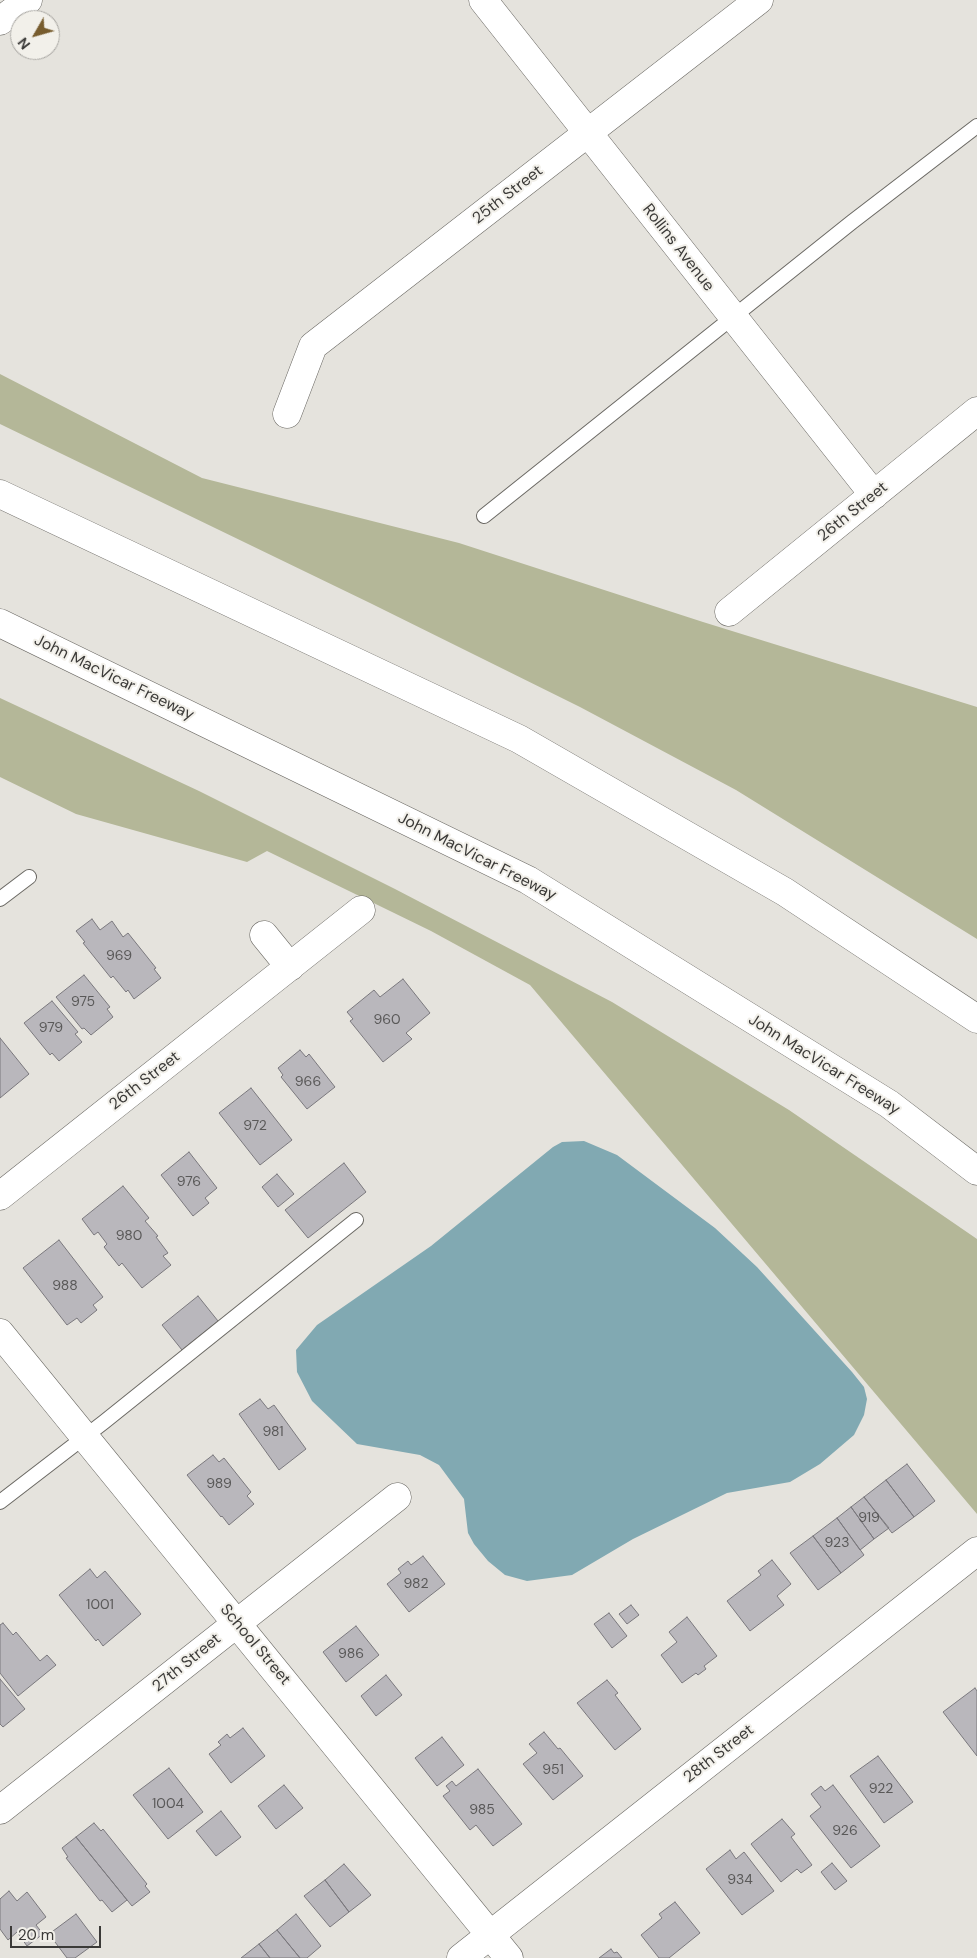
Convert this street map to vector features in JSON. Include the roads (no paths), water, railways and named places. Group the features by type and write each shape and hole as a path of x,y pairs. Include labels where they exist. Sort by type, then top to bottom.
{"main road":[{"path":"0,21 28,0"},
{"name":"Rollins Avenue","path":"483,0 874,496"},
{"name":"25th Street","path":"287,414 313,346 759,0"},
{"name":"26th Street","path":"730,612 977,411"},
{"path":"0,494 519,740 785,892 977,1020"},
{"name":"John MacVicar Freeway","path":"0,623 528,880 889,1104 977,1171"},
{"name":"26th Street","path":"0,1196 361,910"},
{"path":"264,935 290,967"},
{"name":"School Street","path":"0,1333 509,1958"},
{"name":"27th Street","path":"0,1810 397,1497"},
{"name":"28th Street","path":"461,1958 977,1551"}],"lane":[{"path":"484,516 852,222 977,126"},
{"path":"0,899 29,877"},
{"path":"0,1502 356,1220"}],"water":[{"path":"584,1141 617,1155 715,1228 757,1267 852,1372 864,1387 867,1399 864,1415 854,1435 820,1464 790,1482 727,1493 633,1539 572,1575 527,1581 505,1575 488,1561 474,1544 468,1533 464,1499 439,1465 420,1455 357,1444 312,1401 297,1372 296,1350 317,1325 431,1246 553,1147 562,1142"}]}
